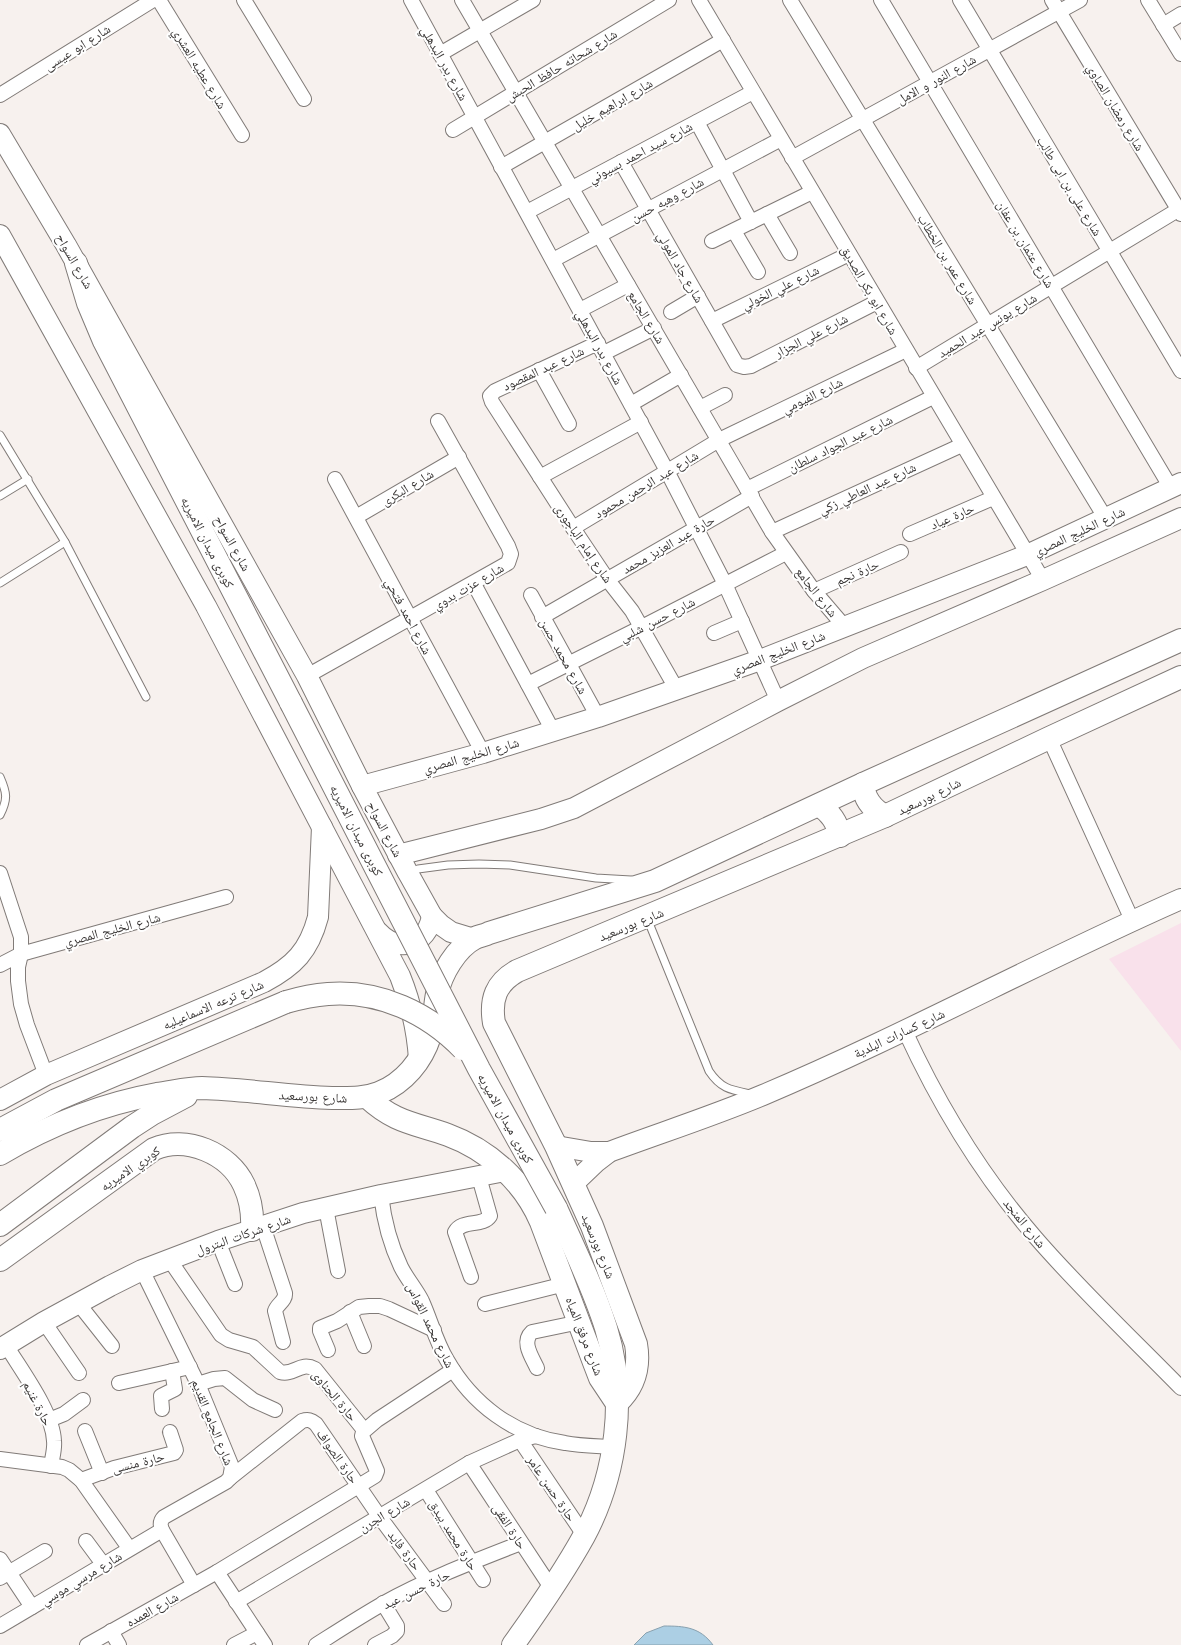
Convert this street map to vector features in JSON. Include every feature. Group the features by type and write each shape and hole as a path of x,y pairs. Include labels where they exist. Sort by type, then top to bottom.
{"main road":[{"name":"شارع السواح","path":"0,134 76,263 307,676 362,786 432,916 451,932 474,939"},
{"path":"0,235 206,606 378,932 400,976 408,996 418,1038 420,1059"},
{"name":"كوبرى ميدان الاميريه","path":"76,263 88,303 104,341 479,1068 556,1208 606,1328 616,1378 617,1403"},
{"name":"شارع الخليج المصري","path":"362,786 483,753 598,717 760,660 1027,555 1176,486"},
{"path":"398,855 541,819 574,808 863,658 1181,518"},
{"name":"شارع بورسعيد","path":"0,1154 40,1132 85,1113 142,1097 201,1088 320,1098 367,1097 379,1093 402,1079 420,1059 431,1036 437,993 442,977 454,958 474,939 655,881 863,784 1181,640"},
{"name":"شارع بورسعيد","path":"617,1403 629,1389 635,1376 638,1362 636,1344 602,1253 573,1184 556,1146 496,1028 492,1012 496,992 505,979 517,971 885,816 1181,677"},
{"path":"863,784 869,804 873,809 885,816"},
{"path":"819,805 836,821 840,836"},
{"name":"شارع ترعه الاسماعيليه","path":"0,1100 46,1075 264,982 289,967 308,945 318,918 322,827"},
{"name":"شارع كسارات البلدية","path":"573,1184 609,1152 762,1096 905,1031 1132,920 1181,899"},
{"path":"378,932 391,942 399,944 411,943 422,938 431,924 432,916"},
{"path":"0,1130 56,1100 286,1002 307,996 329,993 372,997 394,1003 414,1011 433,1022 450,1036 466,1051 479,1068"},
{"path":"0,1225 132,1127 157,1111 201,1088"},
{"name":"شارع مرفق المياه","path":"367,1097 382,1110 402,1121 438,1132 468,1145 494,1161 506,1171 526,1194 535,1207 580,1322 600,1378 617,1403"},
{"name":"كوبري الاميريه","path":"0,1260 154,1149 164,1145 181,1144 199,1147 210,1151 229,1165 244,1184 257,1228"},
{"name":"شارع كسارات البلدية","path":"556,1146 591,1152 609,1152"},
{"name":"شارع شركات البترول","path":"3,1347 78,1303 142,1270 218,1241 303,1213 381,1195 506,1171"},
{"path":"513,1645 552,1589 584,1535 603,1489 613,1447 617,1403"}],"street":[{"path":"244,0 304,99"},
{"name":"شارع بدر البدهلي","path":"410,0 667,471 725,584 778,701"},
{"name":"شارع الجامع","path":"462,0 772,532 814,591 844,626"},
{"path":"440,54 533,0"},
{"name":"شارع شحاته حافظ الحبش","path":"453,130 670,0"},
{"name":"شارع ابو بكر الصديق","path":"699,0 933,397 1043,580"},
{"name":"شارع عمر بن الخطاب","path":"790,0 1106,519"},
{"name":"شارع عثمان بن عفان","path":"881,0 1051,286 1176,486"},
{"name":"شارع على بن ابى طالب","path":"960,0 1181,372"},
{"name":"شارع النور و الامل","path":"792,158 989,49 1055,6 1080,0"},
{"path":"1148,0 1181,54"},
{"name":"شارع ابو عيسى","path":"0,95 151,1"},
{"name":"شارع عطيه العشري","path":"151,1 242,135"},
{"name":"شارع رمضان الصاوي","path":"1055,6 1180,211"},
{"path":"1164,25 1181,14"},
{"name":"شارع ابراهيم خليل","path":"501,167 722,40"},
{"name":"شارع سيد احمد بسيوني","path":"526,212 753,92"},
{"path":"697,122 751,222"},
{"name":"شارع وهبه حسن","path":"553,260 781,139"},
{"name":"شارع جاد المولي","path":"621,162 737,366 744,367"},
{"path":"712,241 812,192"},
{"name":"شارع يونس عبد الحميد","path":"916,368 1109,251 1180,211"},
{"path":"767,214 790,253"},
{"path":"734,230 758,272"},
{"name":"شارع علي الخولي","path":"712,321 849,254"},
{"path":"580,310 628,285"},
{"path":"672,312 698,296"},
{"name":"شارع علي الجزار","path":"744,367 751,366 877,302"},
{"name":"شارع عبد المقصود","path":"490,396 495,391 539,370 654,328"},
{"name":"شارع الفيومي","path":"719,440 906,350"},
{"path":"539,370 569,424"},
{"path":"631,404 681,375"},
{"path":"700,408 725,395"},
{"name":"شارع إمام الباجورى","path":"490,396 492,402 572,528 642,627 677,690"},
{"name":"شارع عبد الجواد سلطان","path":"749,492 933,397"},
{"name":"شارع عزت بدوي","path":"307,676 474,584 508,563 511,554 508,546 459,456 438,421"},
{"path":"540,477 641,422"},
{"name":"شارع عبد الرحمن محمود","path":"572,528 719,440"},
{"name":"شارع عبد العاطي زكي","path":"772,532 962,445"},
{"name":"شارع البكرى","path":"356,518 459,456"},
{"name":"شارع احمد فتحي","path":"335,479 483,753"},
{"name":"حارة عبد العزيز محمد","path":"542,617 696,528 749,492"},
{"name":"حارة عياد","path":"910,534 993,498"},
{"name":"حارة نجم","path":"814,591 900,552"},
{"name":"شارع حسن شلبي","path":"528,684 786,553"},
{"path":"474,584 553,731"},
{"name":"شارع محمد حسن","path":"531,595 598,717"},
{"path":"714,633 742,621"},
{"path":"1049,738 1132,920"},
{"path":"0,873 21,937 18,981 21,1004 27,1025 46,1075"},
{"name":"شارع الخليج المصري","path":"0,965 21,954 226,897"},
{"name":"شارع المنجد","path":"905,1031 920,1065 945,1110 972,1154 1002,1196 1034,1236 1069,1275 1181,1388"},
{"path":"470,1277 455,1232 460,1227 486,1220 490,1216 479,1177"},
{"name":"شارع محمد القواس","path":"381,1195 384,1221 392,1246 402,1269 416,1290 434,1330 441,1350 466,1388 481,1404 516,1428 536,1436 564,1443 613,1447"},
{"path":"326,1208 338,1271"},
{"path":"257,1228 285,1293 285,1299 275,1311 283,1342"},
{"path":"218,1241 235,1284"},
{"name":"حارة الحناوى","path":"169,1259 221,1335 229,1340 253,1347 280,1372 285,1373 302,1366 309,1366 315,1369 364,1430"},
{"name":"شارع الجامع القديم","path":"142,1270 198,1384 230,1462 232,1473 226,1482 164,1517 160,1523 162,1530"},
{"path":"485,1304 565,1284"},
{"path":"78,1303 112,1346"},
{"path":"328,1350 320,1328 336,1321 359,1307 380,1306 434,1330"},
{"path":"350,1312 364,1346"},
{"path":"44,1322 79,1373"},
{"path":"537,1368 526,1341 528,1336 532,1332 580,1322"},
{"name":"حارة غنيم","path":"3,1347 43,1407 49,1420 54,1439 51,1466"},
{"path":"119,1382 190,1367"},
{"path":"266,1645 217,1572 375,1476 377,1471 362,1436 364,1430 453,1370"},
{"path":"162,1409 161,1396 175,1389 172,1371"},
{"path":"198,1384 214,1379 225,1378 253,1400 275,1410"},
{"path":"49,1420 64,1414 83,1400"},
{"name":"حارة الصواف","path":"230,1478 302,1421 307,1420 316,1424 379,1516"},
{"path":"85,1431 102,1473"},
{"name":"حارة منسى","path":"81,1480 114,1468 174,1453 176,1450 170,1432"},
{"name":"شارع الجرن","path":"236,1602 470,1463 520,1440 536,1436"},
{"name":"حارة حسن عامر","path":"520,1440 584,1535"},
{"path":"0,1459 69,1470 81,1480 130,1548"},
{"name":"حارة الفقى","path":"470,1463 552,1589"},
{"name":"حارة محمد بيدق","path":"426,1490 483,1580"},
{"name":"حارة فايد","path":"379,1516 444,1604"},
{"path":"162,1530 194,1585"},
{"name":"شارع مرسي موسي","path":"0,1626 162,1530"},
{"path":"86,1541 103,1564"},
{"name":"حارة حسن عيد","path":"316,1645 384,1603 472,1562 521,1543"},
{"path":"4,1575 45,1551"},
{"path":"0,1559 4,1575 32,1607"},
{"name":"شارع العمده","path":"87,1645 217,1572"},
{"path":"375,1645 392,1636 397,1631 397,1626 384,1603"},
{"path":"111,1631 119,1645"},
{"path":"234,1645 257,1633"}],"lane":[{"path":"0,436 28,479 65,542 146,697"},
{"path":"0,496 28,479"},
{"path":"0,583 65,542"},
{"path":"0,777 7,797 5,806 0,815"},
{"name":"شارع بورسعيد","path":"408,873 418,869 448,865 487,864 540,868 596,878 655,881"},
{"path":"647,917 709,1071 716,1081 726,1088 762,1096"}],"shaded area":[{"path":"1181,923 1181,1051 1109,959"}],"water":[{"path":"664,1626 685,1627 697,1631 703,1634 713,1645 634,1645 646,1633"}]}
